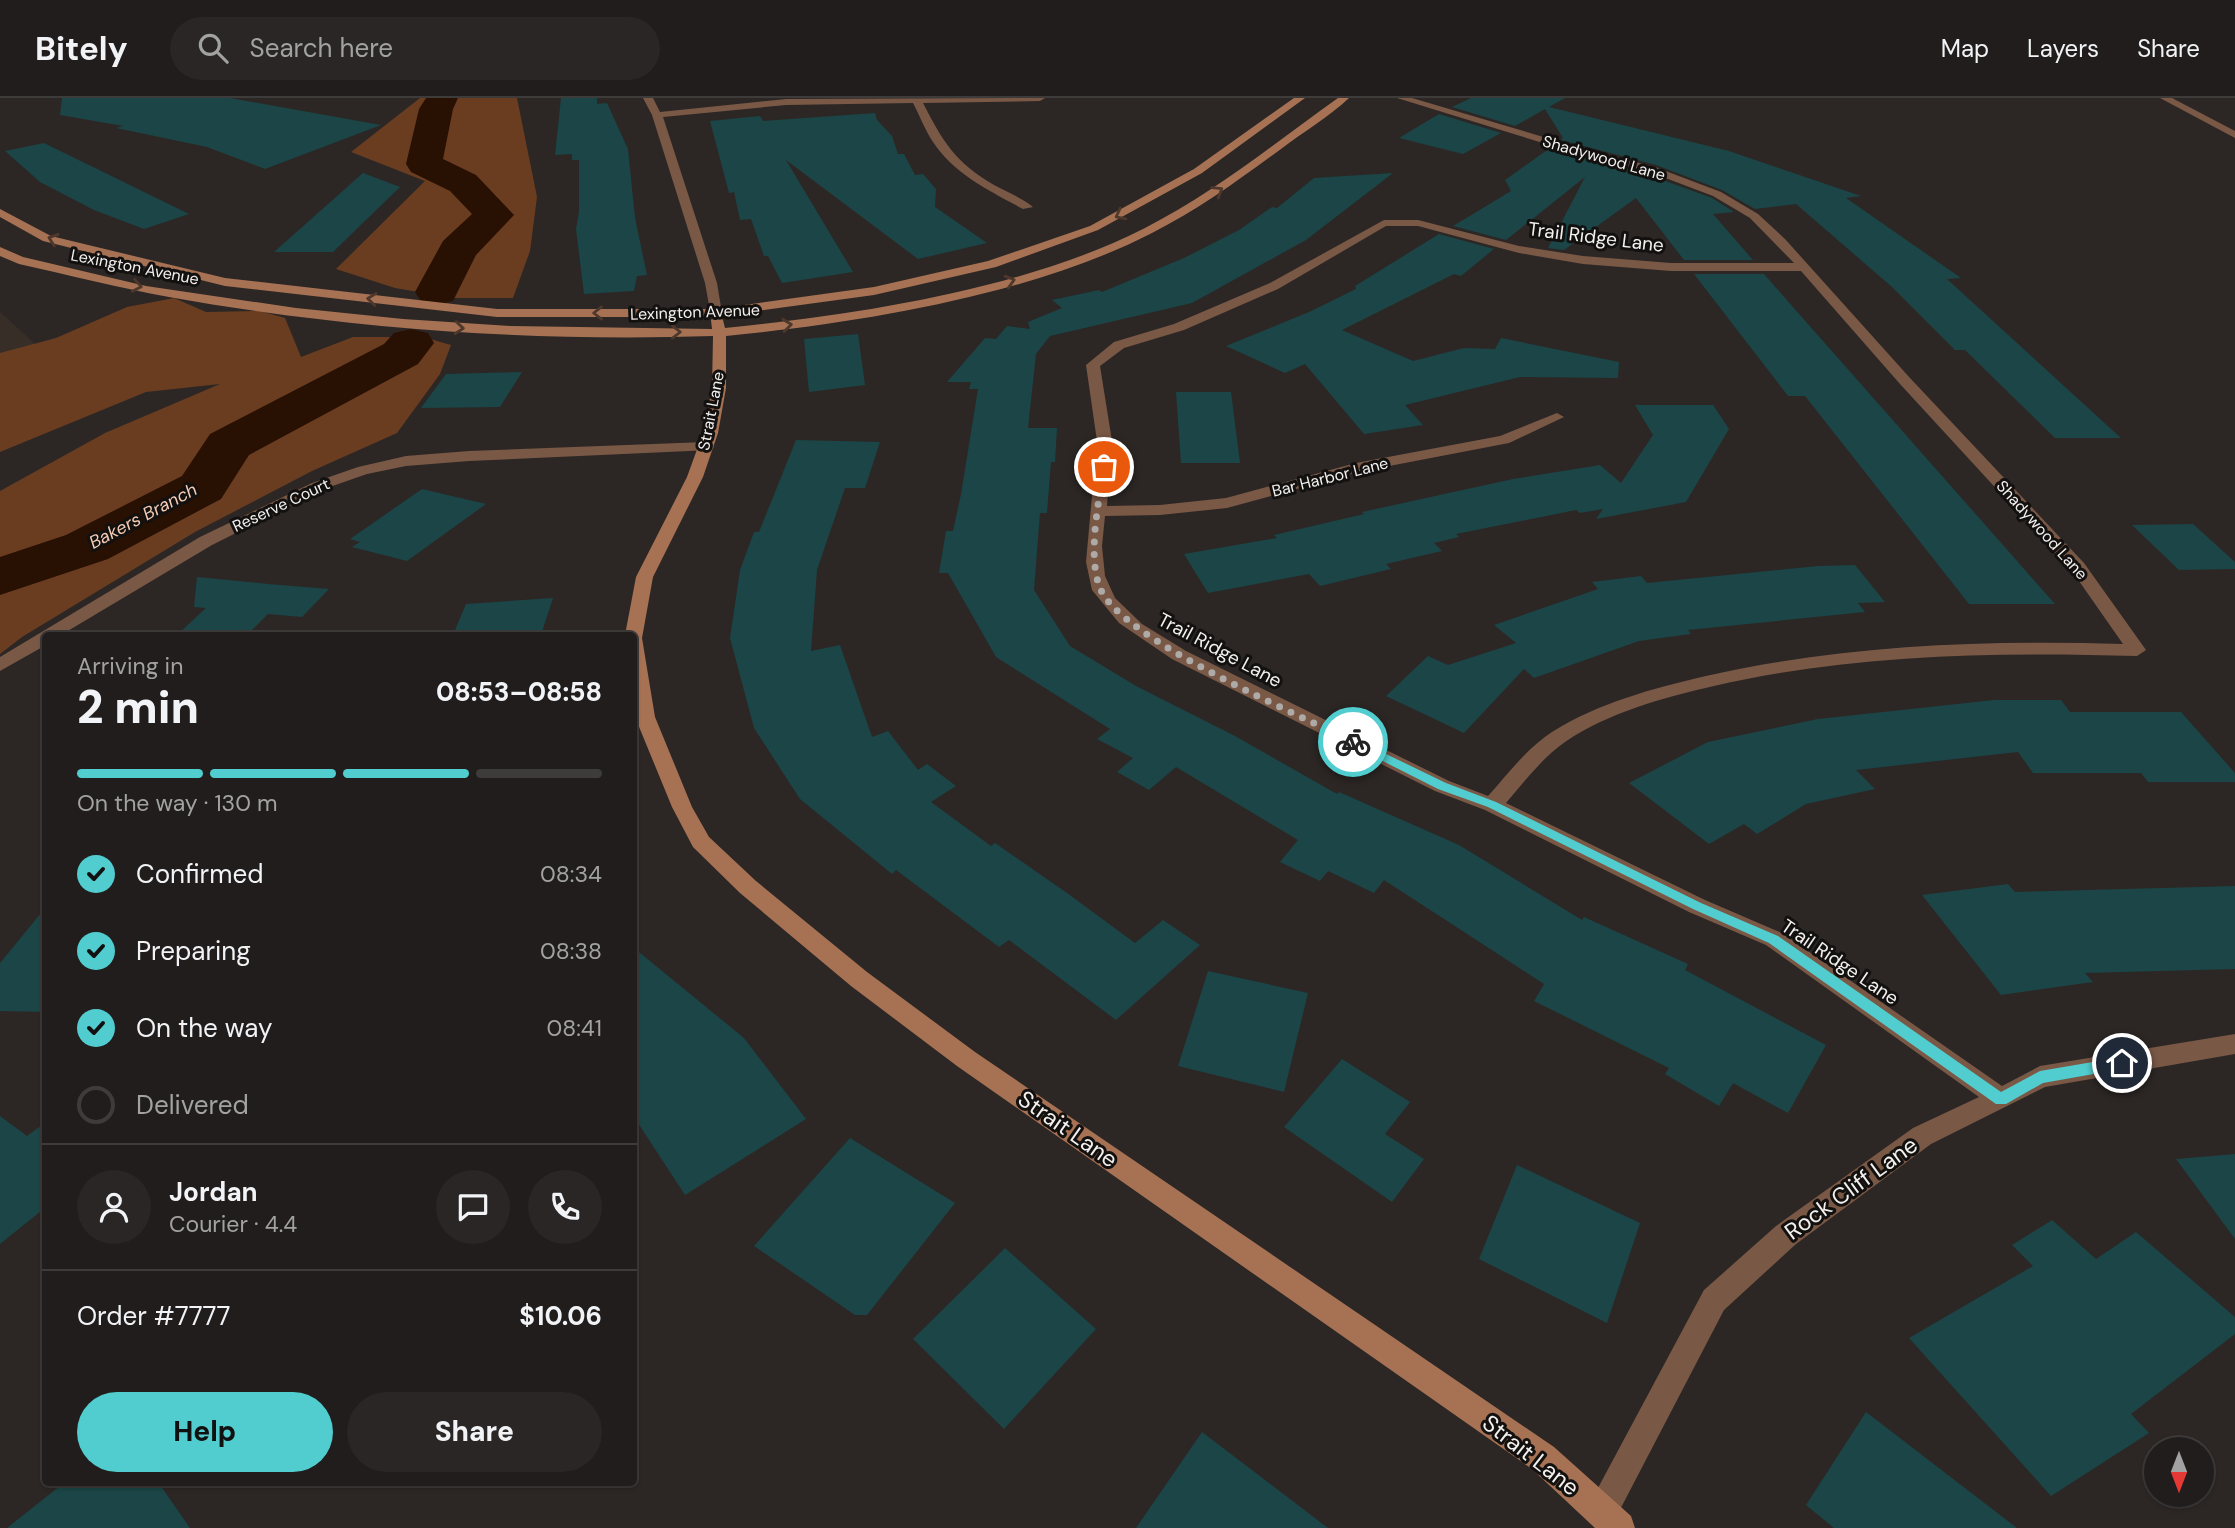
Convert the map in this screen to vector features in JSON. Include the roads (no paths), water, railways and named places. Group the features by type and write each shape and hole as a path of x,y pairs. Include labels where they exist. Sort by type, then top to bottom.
{"street":[{"name":"Strait Lane","path":"635,632 641,587 659,545 687,496 706,447 719,378 719,332 711,283 657,115 649,98"},
{"path":"657,115 786,102 1040,98"},
{"name":"Lexington Avenue","path":"0,212 47,239 225,282 497,313 716,313 874,291 992,264 1094,228 1198,172 1300,98"},
{"name":"Lexington Avenue","path":"0,251 19,260 188,297 362,319 522,333 719,332 850,317 974,291 1063,265 1147,232 1223,189 1292,134 1343,98"},
{"name":"Shadywood Lane","path":"1402,98 1573,149 1651,169 1695,185 1754,216 2078,567 2137,650 1990,648 1914,651 1824,659 1737,674 1633,701 1558,738 1492,805"},
{"path":"2165,98 2235,135"},
{"path":"917,101 938,143 959,164 992,188 1027,207"},
{"name":"Trail Ridge Lane","path":"1803,267 1671,267 1583,260 1519,249 1418,223 1384,223 1274,286 1179,327 1119,345 1093,365 1103,412 1104,467 1097,511 1095,563 1100,589 1114,609 1149,637 1179,655 1442,786 1492,805 1697,906 1774,939 2001,1100"},
{"name":"Bar Harbor Lane","path":"1097,511 1160,510 1227,503 1356,468 1504,440 1557,417"},
{"name":"Reserve Court","path":"54,632 206,541 318,486 363,470 405,461 469,456 706,447"},
{"name":"Reserve Court","path":"0,665 42,639"},
{"name":"Strait Lane","path":"637,660 645,717 682,807 701,842 748,887 859,979 966,1059 1542,1458 1610,1520"},
{"name":"Rock Cliff Lane","path":"1610,1520 1714,1300 1786,1234 1922,1136 2001,1100 2040,1077 2235,1044"}],"waterway":[{"name":"Bakers Branch","path":"437,292 458,250 494,215 463,183 424,164 436,109 442,98"},
{"name":"Bakers Branch","path":"0,577 87,547 202,487 229,445 401,354 411,343"}]}
